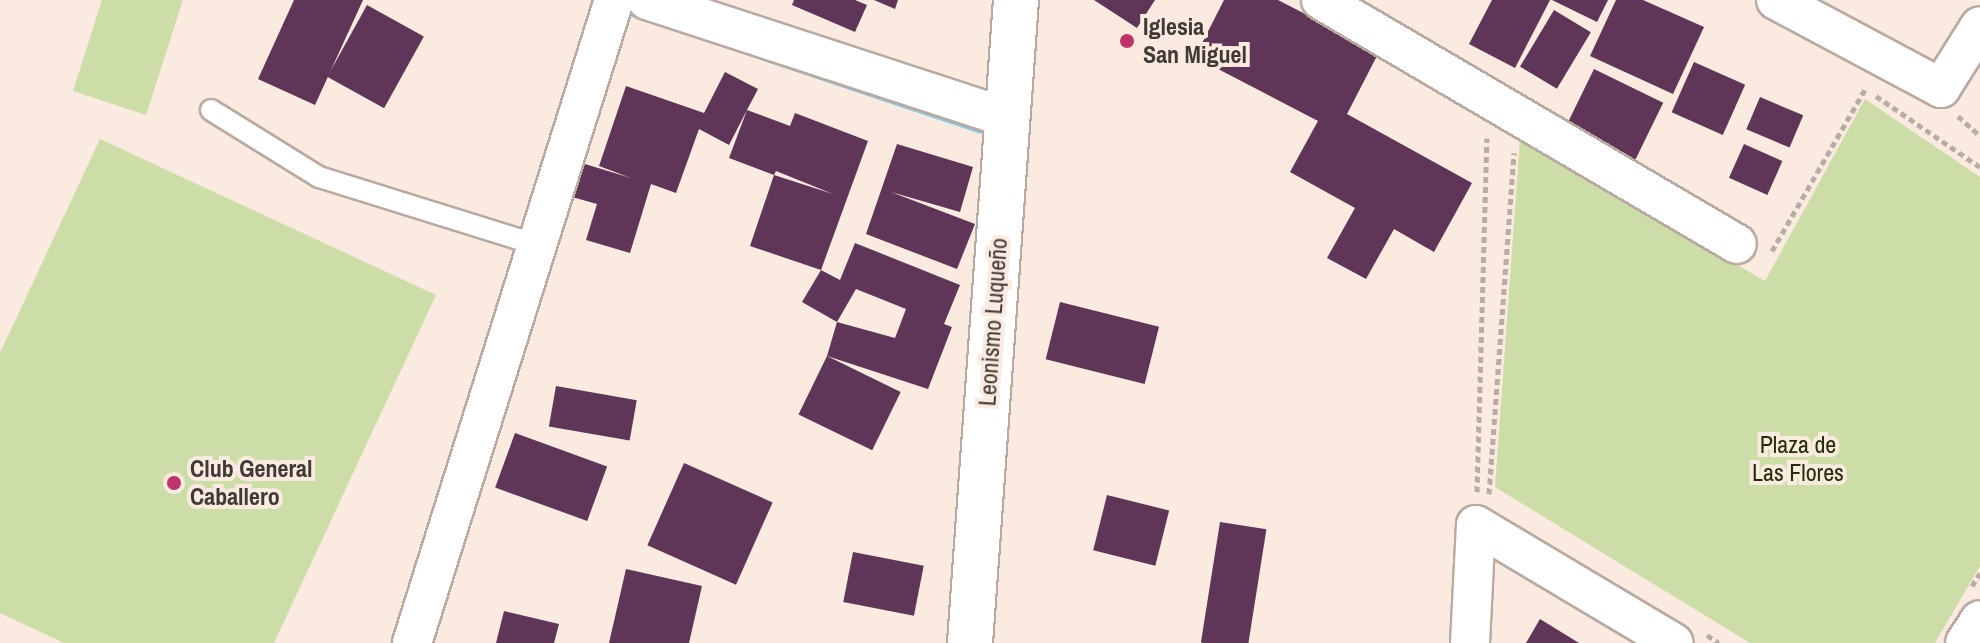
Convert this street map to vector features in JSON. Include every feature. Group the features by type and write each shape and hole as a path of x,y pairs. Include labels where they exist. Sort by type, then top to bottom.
{"street":[{"path":"412,643 614,0"},
{"path":"647,0 1006,117"},
{"name":"Leonismo Luqueño","path":"970,643 1016,0"},
{"path":"1321,0 1753,250"},
{"path":"1776,0 1941,88 1980,26"},
{"path":"1470,643 1482,512 1683,634"},
{"path":"1965,643 1980,620"}],"lane":[{"path":"211,110 319,177 368,196 537,245"}],"path":[{"path":"1753,250 1862,87 1980,167"},
{"path":"1482,512 1488,94"},
{"path":"1482,512 1515,146"},
{"path":"1683,634 1719,643"}],"green space":[{"path":"102,0 183,0 146,115 73,91"},
{"name":"Plaza de Las Flores","path":"1865,99 1980,177 1980,566 1935,643 1750,643 1495,487 1520,138 1765,281"},
{"name":"Club General Caballero","path":"100,139 436,295 274,643 64,643 0,613 0,353"}],"water":[{"path":"625,11 982,130 981,134 624,14"},
{"path":"982,137 984,137 984,587"}],"building":[{"path":"294,0 363,0 315,105 258,79"},
{"path":"794,0 855,0 867,5 855,32 792,5"},
{"path":"874,0 898,0 895,9"},
{"path":"1094,0 1155,0 1137,28"},
{"path":"1224,0 1278,0 1379,52 1347,114 1472,183 1434,252 1394,229 1366,279 1327,258 1355,208 1290,172 1318,121 1195,57"},
{"path":"1492,0 1550,0 1515,68 1469,44"},
{"path":"1552,0 1608,0 1597,22"},
{"path":"1616,0 1643,0 1704,27 1673,94 1590,56"},
{"path":"367,5 424,37 384,108 327,77"},
{"path":"1554,10 1591,32 1557,89 1520,67"},
{"path":"1694,62 1745,85 1723,135 1672,112"},
{"path":"1594,69 1663,103 1633,164 1564,130"},
{"path":"725,72 758,89 729,145 699,129 676,193 651,184 630,253 586,240 597,204 565,195 575,161 631,178 599,166 626,86 704,113"},
{"path":"1760,97 1803,115 1790,148 1746,129"},
{"path":"747,110 790,126 795,113 868,141 821,270 750,246 774,175 729,158","holes":["776,171 833,194 774,175"]},
{"path":"897,144 973,167 960,212 891,192 975,224 957,269 866,234"},
{"path":"1744,144 1782,161 1767,195 1729,178"},
{"path":"855,243 960,285 944,324 952,327 928,389 827,356 837,322 802,302 821,270 840,280","holes":["856,289 906,309 895,338 837,322"]},
{"path":"1060,302 1159,327 1145,384 1046,359"},
{"path":"827,356 901,392 872,450 799,414"},
{"path":"556,386 637,400 630,441 549,426"},
{"path":"515,433 607,467 587,521 495,488"},
{"path":"684,463 773,502 736,585 647,545"},
{"path":"1107,495 1169,510 1155,566 1093,550"},
{"path":"1220,522 1266,529 1248,643 1201,642"},
{"path":"853,552 924,566 914,616 843,602"},
{"path":"626,569 702,586 689,643 609,643"},
{"path":"504,611 559,624 554,643 496,643"},
{"path":"1540,619 1579,643 1526,643"}],"place":[{"name":"Iglesia San Miguel","path":"1127,41"},
{"name":"Club General Caballero","path":"174,483"}]}
